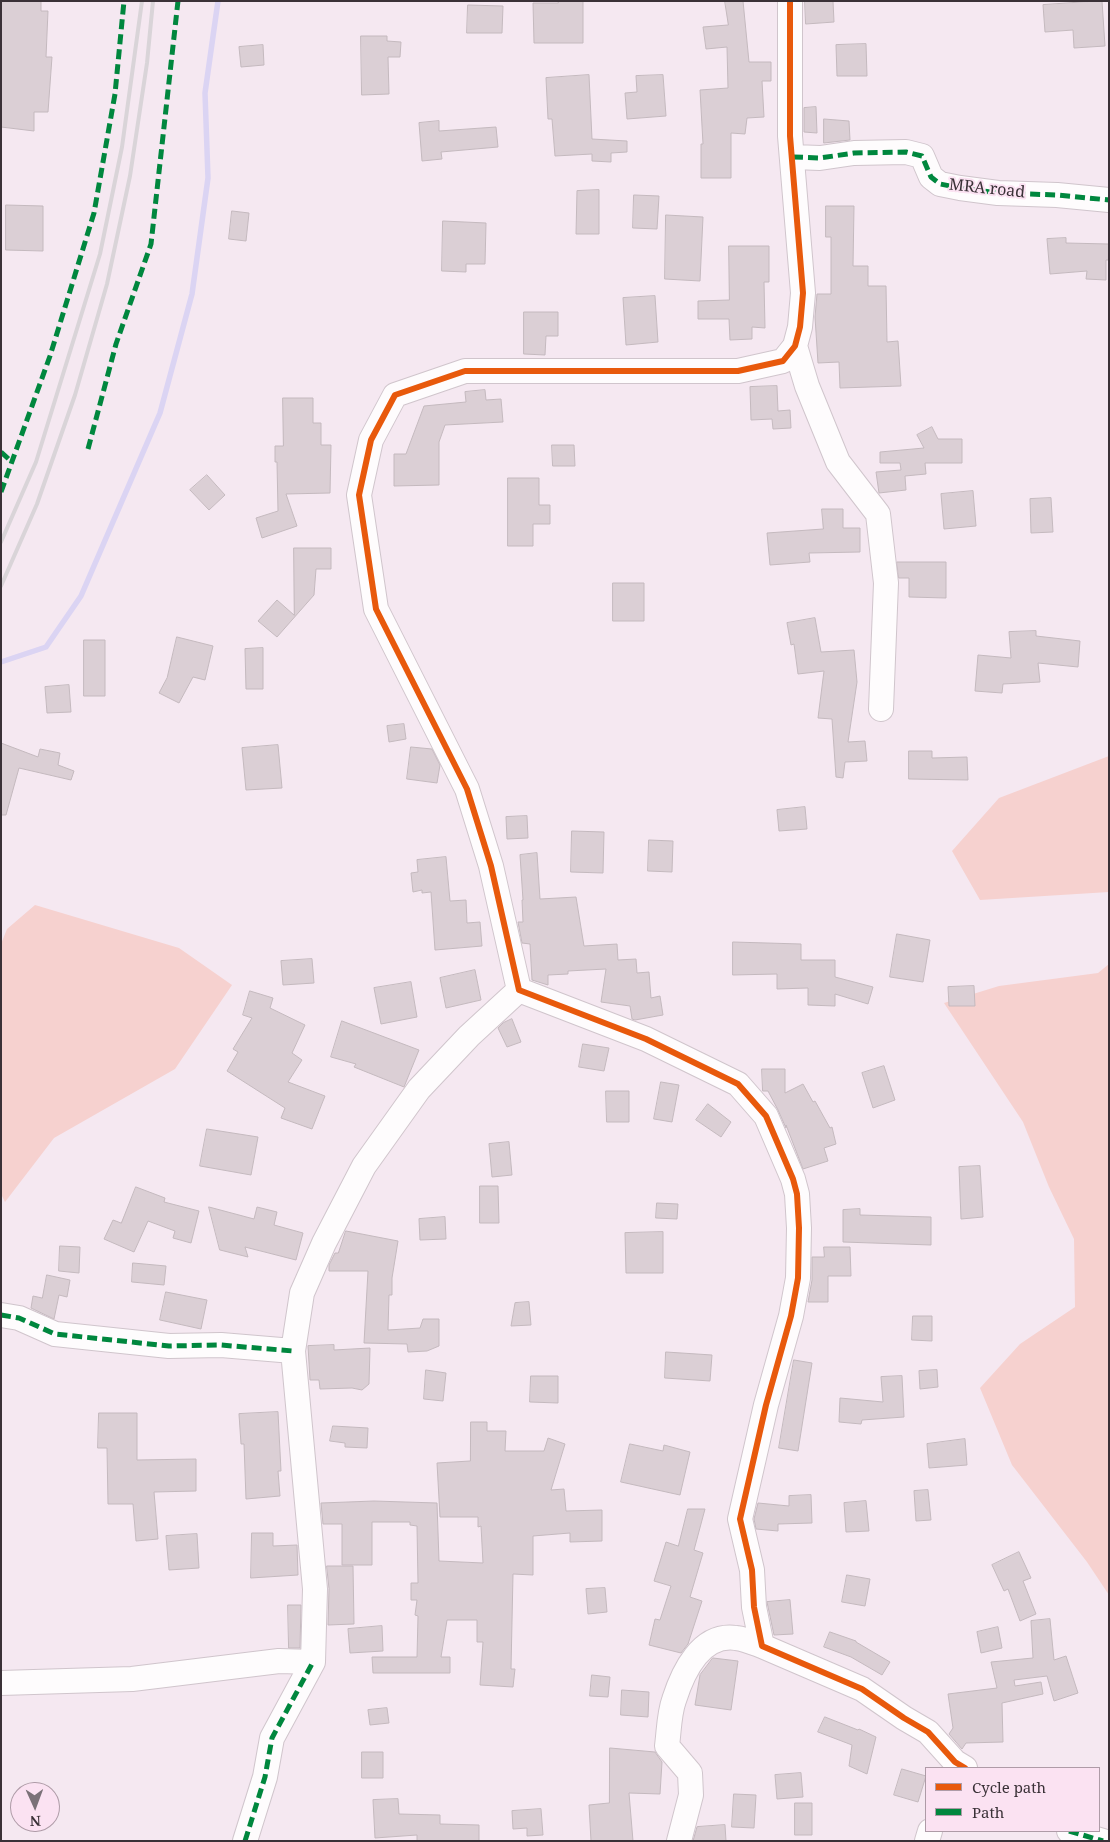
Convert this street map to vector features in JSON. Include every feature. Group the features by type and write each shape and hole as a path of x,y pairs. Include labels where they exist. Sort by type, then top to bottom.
{"street":[{"path":"519,990 491,866 467,789 376,609 359,496 371,440 395,395 464,371 738,370 783,361 795,346 800,327 803,293 790,136 790,1"},
{"name":"MRA road","path":"793,157 820,158 854,153 906,152 922,156 931,176 940,184 998,193 1109,200"},
{"path":"795,346 807,386 838,462 878,514 886,583 881,708"},
{"path":"245,1841 265,1777 272,1738 313,1662 315,1589 293,1351 302,1292 364,1166 419,1089 469,1036 519,990"},
{"path":"519,990 646,1039 738,1084 766,1116 793,1179 799,1228 798,1278 791,1316 766,1405 740,1519 752,1570 754,1607 762,1646"},
{"path":"1,1315 19,1318 55,1334 169,1346 221,1345 293,1351"},
{"path":"680,1841 691,1795 690,1773 667,1746 673,1701 689,1663 702,1648 714,1641 735,1638 762,1646 862,1689 928,1732 957,1766"},
{"path":"1,1684 132,1679 279,1661 313,1662"},
{"path":"1072,1832 1103,1841"}],"shaded area":[{"path":"1109,756 1109,892 980,900 952,851 999,798"},
{"path":"35,905 179,948 232,985 175,1069 54,1138 5,1202 1,1194 1,944 7,929"},
{"path":"1109,964 1109,1595 1087,1562 1012,1465 980,1388 1020,1344 1075,1307 1074,1239 1049,1187 1023,1122 944,1003 999,986 1098,973"}],"building":[{"path":"1,1 41,1 41,11 48,11 46,57 52,57 48,112 34,112 34,131 1,127"},
{"path":"558,1 583,1 583,43 534,43 533,3 558,3"},
{"path":"725,1 743,1 749,62 771,62 771,81 762,81 764,117 747,118 745,134 731,133 731,178 701,178 701,144 703,144 700,90 728,88 727,47 706,49 703,27 728,25"},
{"path":"805,1 833,1 834,22 806,24"},
{"path":"1102,1 1105,46 1074,48 1073,30 1045,32 1043,5"},
{"path":"468,5 503,6 502,33 467,33"},
{"path":"361,36 387,36 387,41 401,42 400,57 388,57 389,94 362,95"},
{"path":"866,44 867,76 837,76 836,45"},
{"path":"263,45 264,65 241,67 239,47"},
{"path":"589,75 592,139 627,141 627,152 611,153 611,162 592,161 592,154 555,156 552,119 548,119 546,78"},
{"path":"663,75 666,116 627,119 625,93 637,92 636,76"},
{"path":"816,107 817,133 804,132 804,108"},
{"path":"824,119 849,121 850,140 824,143"},
{"path":"439,121 439,131 496,127 498,147 441,152 442,159 422,161 419,123"},
{"path":"599,190 599,234 576,234 577,191"},
{"path":"634,195 659,196 657,229 633,228"},
{"path":"6,205 43,206 43,251 6,250"},
{"path":"826,206 854,206 853,266 868,266 868,286 886,286 887,342 898,341 901,386 840,388 839,362 818,363 815,317 817,294 831,294 831,237 826,237"},
{"path":"232,211 249,213 246,241 229,239"},
{"path":"666,215 703,217 700,281 665,279"},
{"path":"443,221 486,223 485,264 466,264 466,272 442,271"},
{"path":"1066,238 1066,243 1109,244 1109,260 1106,260 1106,280 1086,279 1087,271 1050,274 1047,239"},
{"path":"729,246 769,246 769,282 764,282 765,328 752,327 752,339 730,340 729,319 698,319 698,301 729,300"},
{"path":"655,296 658,342 626,345 623,298"},
{"path":"524,312 558,312 558,336 546,336 545,355 524,354"},
{"path":"777,386 778,411 790,410 791,428 773,429 772,419 751,420 750,387"},
{"path":"485,390 486,400 501,399 503,422 445,425 439,442 439,485 394,486 394,454 406,454 424,406 466,402 465,392"},
{"path":"283,398 313,398 313,423 321,423 321,445 331,445 330,493 286,494 297,526 262,538 256,518 278,511 275,446 283,446"},
{"path":"932,427 938,439 962,439 962,463 925,463 926,474 905,476 906,490 879,493 876,472 901,470 900,463 880,463 880,452 924,448 917,435"},
{"path":"552,445 574,445 575,466 553,466"},
{"path":"207,475 225,495 209,510 190,490"},
{"path":"508,478 539,478 539,505 550,505 550,524 533,524 533,546 508,546"},
{"path":"973,491 976,526 944,529 941,494"},
{"path":"1051,498 1053,532 1031,533 1030,499"},
{"path":"822,509 843,509 843,528 860,528 860,552 809,553 810,562 770,565 767,533 823,529"},
{"path":"294,548 331,548 331,569 316,569 314,595 277,637 258,621 277,600 294,615"},
{"path":"897,562 946,562 946,598 909,597 909,578 899,578"},
{"path":"613,583 644,583 644,621 613,621"},
{"path":"815,618 821,652 854,650 857,682 848,742 865,741 867,761 845,762 843,778 836,777 832,719 818,718 824,671 798,674 794,644 791,645 787,623"},
{"path":"1036,631 1036,636 1080,641 1078,667 1038,663 1040,682 1003,684 1002,693 975,691 978,655 1011,658 1009,632"},
{"path":"177,637 213,646 205,680 193,677 179,703 159,693 167,678"},
{"path":"84,640 105,640 105,696 84,696"},
{"path":"263,648 263,689 246,689 245,649"},
{"path":"69,685 71,712 47,713 45,687"},
{"path":"404,724 406,739 389,742 387,726"},
{"path":"1,743 38,757 40,749 60,753 58,765 74,771 71,780 19,768 6,815 1,815"},
{"path":"278,745 282,788 246,790 242,748"},
{"path":"411,747 432,749 440,765 437,783 407,779"},
{"path":"909,751 932,751 932,758 967,757 968,780 909,779"},
{"path":"805,807 807,829 779,831 777,810"},
{"path":"527,816 528,838 507,839 506,817"},
{"path":"572,831 604,832 603,873 571,872"},
{"path":"649,840 673,841 672,872 648,871"},
{"path":"537,853 540,899 576,897 584,946 617,944 618,960 636,959 637,973 649,972 651,998 660,996 663,1015 635,1020 632,1019 630,1006 601,1002 606,969 568,971 568,974 548,975 548,985 532,980 530,944 522,943 518,922 523,922 520,855"},
{"path":"446,857 450,901 466,900 467,923 480,922 482,946 435,950 431,892 422,893 422,890 413,892 411,873 418,872 417,860"},
{"path":"897,934 930,940 923,982 890,977"},
{"path":"733,942 801,944 801,960 835,960 835,977 873,987 868,1004 835,994 835,1006 808,1005 808,988 777,989 777,974 733,975"},
{"path":"312,959 314,983 283,985 281,961"},
{"path":"475,970 481,1000 446,1008 440,978"},
{"path":"411,982 417,1017 381,1024 374,988"},
{"path":"974,986 975,1006 949,1006 948,987"},
{"path":"250,991 273,998 270,1008 305,1025 292,1053 302,1060 288,1082 325,1096 312,1129 281,1118 285,1108 227,1071 238,1052 233,1049 252,1018 243,1015"},
{"path":"512,1019 521,1042 507,1047 498,1028 503,1023"},
{"path":"342,1021 419,1050 404,1087 354,1067 356,1064 331,1057"},
{"path":"583,1044 609,1048 604,1071 579,1067"},
{"path":"884,1066 895,1100 873,1108 862,1073"},
{"path":"762,1069 785,1069 785,1093 803,1084 830,1128 832,1127 836,1144 824,1148 828,1161 803,1169 786,1125 786,1128 768,1091 763,1091"},
{"path":"661,1082 679,1085 672,1122 654,1119"},
{"path":"606,1091 629,1091 629,1122 607,1122"},
{"path":"708,1104 731,1122 721,1137 696,1120"},
{"path":"207,1129 258,1137 251,1175 200,1166"},
{"path":"509,1142 512,1175 492,1177 489,1144"},
{"path":"980,1166 983,1217 961,1219 959,1167"},
{"path":"480,1186 498,1186 499,1223 480,1223"},
{"path":"136,1187 165,1198 164,1202 199,1211 191,1243 173,1238 175,1231 148,1221 134,1252 104,1239 113,1220 121,1223"},
{"path":"657,1203 678,1204 677,1219 656,1218"},
{"path":"209,1207 254,1219 257,1207 277,1212 274,1225 303,1233 296,1260 245,1247 248,1257 220,1250"},
{"path":"860,1209 860,1215 931,1217 931,1245 843,1242 843,1210"},
{"path":"445,1217 446,1239 420,1240 419,1219"},
{"path":"346,1231 398,1241 392,1278 392,1295 389,1295 388,1330 420,1328 423,1319 439,1319 439,1346 427,1351 408,1352 407,1344 364,1343 368,1271 329,1271 329,1265 335,1253 338,1253"},
{"path":"663,1232 663,1273 626,1273 625,1233"},
{"path":"60,1246 80,1247 79,1273 59,1271"},
{"path":"824,1247 850,1247 851,1276 828,1276 828,1302 808,1302 812,1280 812,1257 824,1257"},
{"path":"133,1263 166,1266 164,1285 132,1282"},
{"path":"47,1275 70,1280 67,1297 59,1295 54,1319 31,1308 33,1296 42,1298"},
{"path":"166,1292 207,1300 201,1329 160,1320"},
{"path":"529,1302 531,1325 511,1326 515,1303"},
{"path":"913,1316 932,1316 932,1341 912,1340"},
{"path":"334,1345 334,1350 370,1348 369,1384 362,1390 352,1388 320,1389 319,1380 310,1380 308,1346"},
{"path":"666,1352 712,1355 710,1381 665,1378"},
{"path":"794,1360 812,1363 798,1451 779,1448"},
{"path":"426,1370 446,1373 443,1401 424,1399"},
{"path":"937,1370 938,1387 920,1389 919,1371"},
{"path":"531,1376 558,1376 558,1403 530,1402"},
{"path":"902,1376 904,1417 862,1420 861,1424 839,1422 840,1398 883,1402 881,1377"},
{"path":"278,1412 281,1471 278,1471 280,1496 246,1499 244,1444 241,1444 239,1414"},
{"path":"99,1413 137,1413 137,1460 196,1459 196,1491 154,1492 158,1539 136,1541 133,1504 108,1504 107,1448 98,1448"},
{"path":"471,1422 487,1422 487,1431 506,1431 505,1451 544,1451 548,1438 565,1444 551,1490 564,1489 566,1511 602,1510 602,1541 570,1542 570,1533 533,1536 533,1575 513,1574 511,1669 515,1669 513,1687 480,1685 483,1642 477,1642 477,1620 447,1620 441,1657 450,1657 450,1673 373,1673 372,1657 417,1657 418,1616 415,1615 417,1600 411,1600 411,1583 418,1583 417,1526 410,1525 410,1522 372,1522 372,1565 342,1565 342,1524 323,1524 321,1503 374,1501 437,1503 439,1561 483,1563 481,1526 478,1527 478,1517 440,1517 437,1463 470,1461"},
{"path":"333,1426 368,1428 367,1448 345,1447 345,1443 330,1441"},
{"path":"965,1439 967,1465 929,1468 927,1444"},
{"path":"630,1444 663,1451 664,1445 690,1452 680,1495 621,1482"},
{"path":"928,1490 931,1520 916,1521 914,1491"},
{"path":"811,1495 812,1523 778,1524 778,1531 756,1529 754,1519 758,1503 789,1506 789,1496"},
{"path":"866,1501 869,1531 846,1532 844,1503"},
{"path":"688,1509 705,1509 694,1550 703,1553 690,1597 702,1601 688,1644 681,1653 649,1645 655,1619 660,1620 671,1586 654,1581 666,1542 678,1546"},
{"path":"252,1533 273,1533 273,1546 297,1545 298,1575 251,1578"},
{"path":"197,1534 199,1568 169,1570 166,1536"},
{"path":"1019,1552 1031,1578 1023,1581 1036,1614 1020,1621 1008,1589 1004,1591 992,1565"},
{"path":"327,1566 353,1566 354,1624 328,1625 329,1589"},
{"path":"847,1575 870,1579 865,1606 842,1602"},
{"path":"605,1588 607,1612 588,1614 586,1589"},
{"path":"790,1600 793,1634 774,1635 767,1602"},
{"path":"288,1605 301,1605 300,1648 289,1648"},
{"path":"1050,1619 1054,1660 1066,1656 1078,1693 1054,1701 1047,1676 1014,1680 1015,1686 1041,1682 1043,1694 1002,1703 1003,1742 966,1743 962,1749 949,1734 953,1728 948,1694 997,1688 991,1662 1033,1658 1031,1621"},
{"path":"382,1626 383,1651 350,1653 348,1629"},
{"path":"998,1627 1002,1648 981,1653 977,1632"},
{"path":"830,1632 856,1641 890,1662 882,1675 851,1657 824,1647"},
{"path":"713,1658 738,1661 731,1710 695,1705 700,1675"},
{"path":"592,1675 610,1677 608,1697 590,1696"},
{"path":"622,1690 649,1692 648,1717 621,1715"},
{"path":"387,1708 389,1723 370,1725 368,1710"},
{"path":"825,1717 876,1737 867,1774 849,1766 852,1745 818,1732"},
{"path":"610,1748 655,1752 662,1762 660,1794 629,1793 633,1841 591,1841 589,1805 609,1803"},
{"path":"362,1752 383,1752 383,1778 362,1778"},
{"path":"902,1769 925,1776 918,1802 894,1795"},
{"path":"801,1773 803,1797 777,1799 775,1775"},
{"path":"734,1794 756,1795 754,1828 732,1827"},
{"path":"398,1799 399,1814 440,1815 440,1824 479,1825 479,1841 417,1841 417,1835 375,1838 373,1800"},
{"path":"795,1803 812,1803 812,1835 795,1835"},
{"path":"541,1809 543,1835 527,1836 527,1828 513,1829 512,1811"},
{"path":"725,1825 726,1841 693,1841 697,1827"}],"waterway":[{"path":"1,662 46,647 81,596 160,413 192,294 208,178 205,93 218,1"}],"railway":[{"path":"1,542 36,462 100,254 122,147 142,1"},
{"path":"1,586 37,504 75,395 107,284 130,176 147,63 153,1"}],"marked path":[{"path":"1,492 50,356 94,213 115,94 124,1"},
{"path":"88,449 116,344 151,244 178,1"},
{"path":"793,157 820,158 854,153 906,152 922,156 931,177 940,184 998,193 1057,195 1109,200"},
{"path":"1,452 12,462"},
{"path":"1,1315 19,1318 55,1334 169,1346 221,1345 293,1351"},
{"path":"245,1841 265,1777 272,1738 313,1662"},
{"path":"1072,1832 1103,1841"}],"cycle path":[{"path":"790,1 790,136 803,293 800,327 795,346 783,361 738,371 465,371 395,395 371,440 359,495 376,609 467,789 491,866 519,990 646,1039 738,1084 766,1116 793,1179 797,1194 799,1228 798,1278 791,1316 766,1405 740,1519 752,1570 754,1607 762,1646 862,1689 928,1732 955,1762 963,1767"}]}
